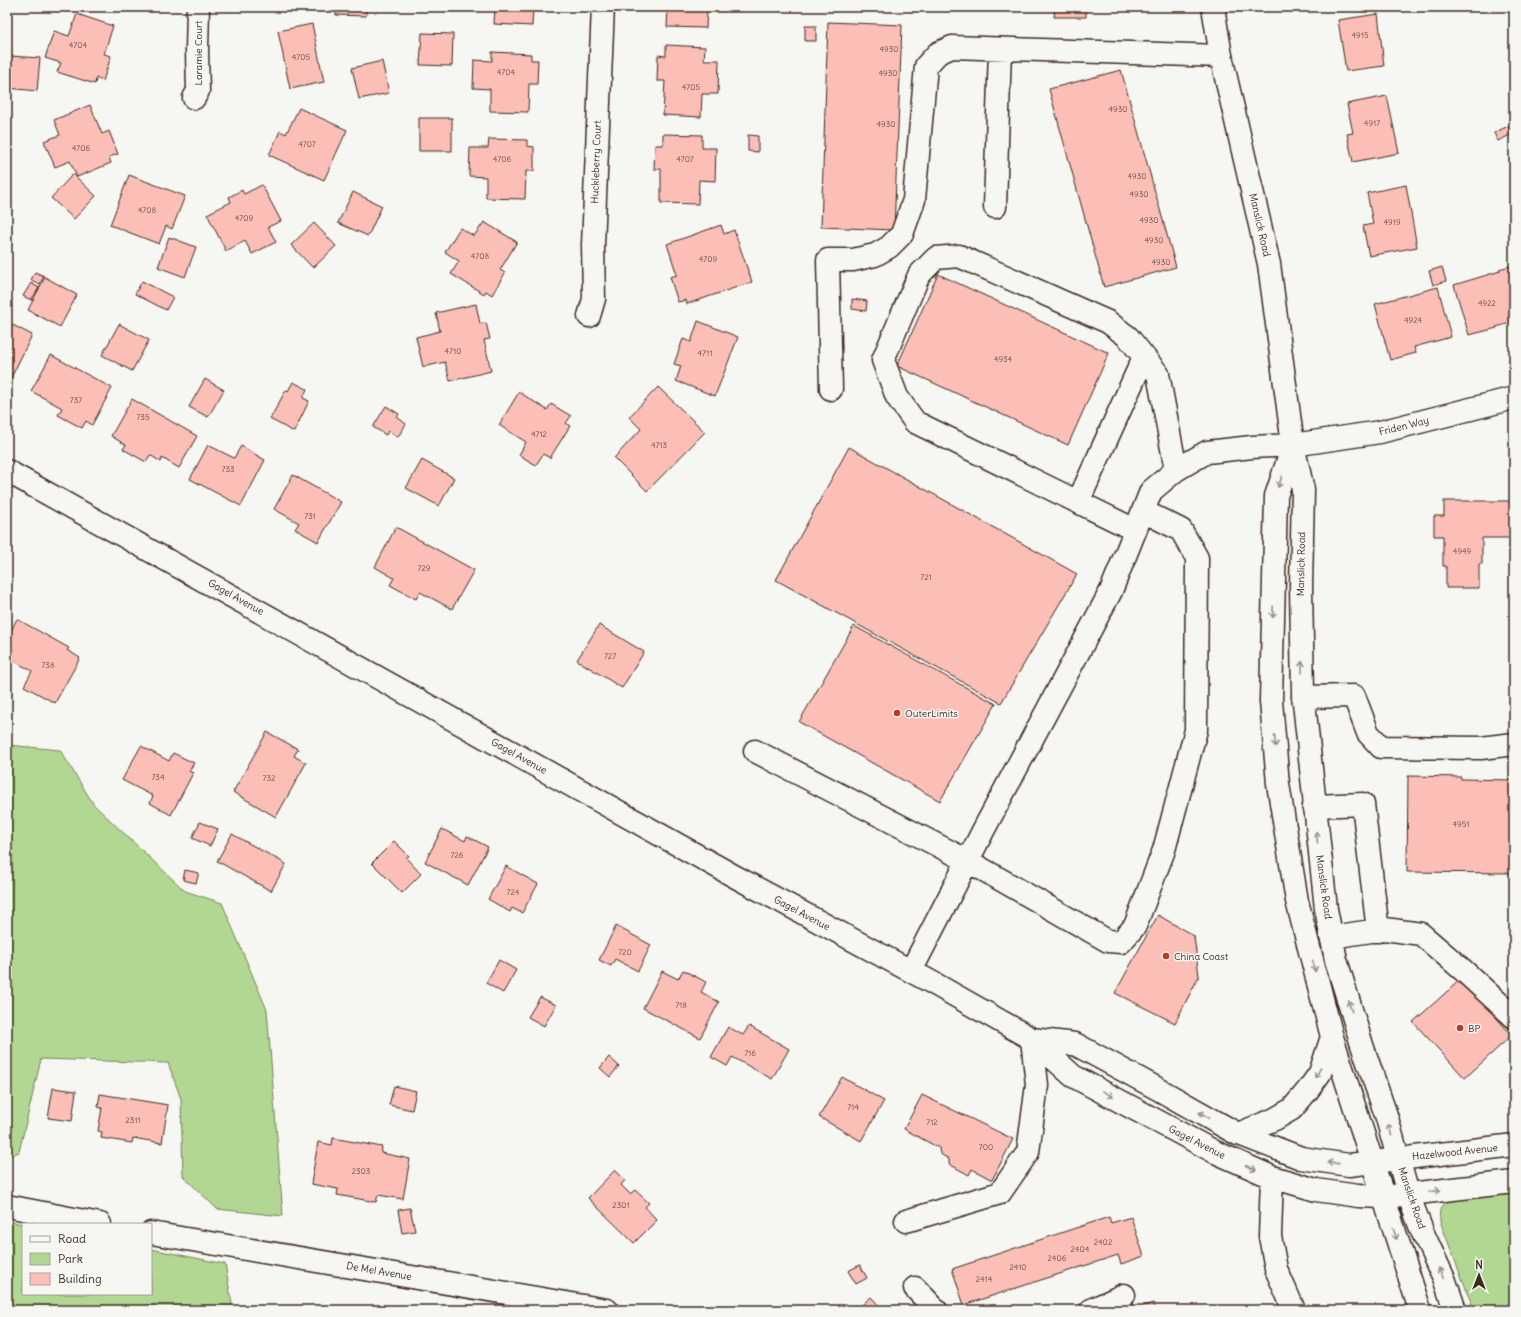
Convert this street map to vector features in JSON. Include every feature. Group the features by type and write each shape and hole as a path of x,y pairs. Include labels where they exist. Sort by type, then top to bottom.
{"street":[{"name":"Laramie Court","path":"194,98 198,91 198,7"},
{"name":"Huckleberry Court","path":"590,316 594,299 593,245 603,7"},
{"name":"Manslick Road","path":"1212,7 1221,56 1270,264 1293,445 1303,490 1301,588 1303,697 1324,894 1331,938 1336,960 1362,1045 1387,1118 1408,1194 1422,1231 1445,1281 1455,1310"},
{"path":"831,389 828,260 853,260 875,255 889,246 902,234 914,200 926,66 938,53 952,47 1221,56"},
{"path":"995,207 1000,48"},
{"path":"755,751 968,861 1108,941 1122,942 1135,926 1164,850 1196,730 1197,558 1181,530 1139,520 1078,502 915,422 897,397 883,360 919,274 936,258 959,256 1108,322 1128,337 1158,374 1176,470"},
{"path":"1078,502 1144,357"},
{"name":"Friden Way","path":"911,971 1111,591 1151,491 1176,470 1207,452 1252,447 1293,445 1380,432 1514,398"},
{"name":"Manslick Road","path":"1293,445 1276,496 1271,701 1278,784 1297,901 1332,1037 1362,1126 1371,1162 1420,1310"},
{"name":"Gagel Avenue","path":"7,471 734,876 911,971 1032,1039 1073,1076 1215,1152 1272,1177 1316,1190 1358,1196 1383,1197"},
{"path":"1303,697 1354,696 1368,733 1381,747 1480,748 1514,744"},
{"path":"1314,806 1363,804 1378,931"},
{"path":"1308,942 1385,929 1421,934 1464,970 1514,1017"},
{"path":"1238,1134 1275,1119 1292,1109 1308,1090 1320,1072 1332,1037"},
{"path":"906,1221 1000,1193 1028,1152 1037,1085 1032,1039"},
{"name":"Gagel Avenue","path":"1032,1039 1075,1044 1238,1134 1301,1158 1348,1165 1371,1162"},
{"name":"Hazelwood Avenue","path":"1371,1162 1514,1145"},
{"path":"1272,1177 1270,1236 1276,1269 1294,1310"},
{"path":"1383,1197 1514,1182"},
{"path":"7,1206 95,1223"},
{"name":"De Mel Avenue","path":"152,1233 607,1310"},
{"path":"915,1288 936,1310"},
{"path":"1091,1310 1124,1295"}],"green space":[{"path":"7,745 60,750 94,805 185,891 222,903 267,1010 283,1216 217,1209 183,1176 181,1099 168,1063 41,1059 19,1152 7,1157"},
{"path":"1514,1193 1514,1310 1474,1310 1440,1221 1440,1210 1448,1201"},
{"path":"7,1221 22,1224 22,1295 152,1295 152,1249 225,1264 233,1310 7,1310"}],"building":[{"path":"336,7 366,7 366,16 336,15"},
{"path":"495,7 533,7 532,26 494,24"},
{"path":"668,7 724,7 724,11 707,11 706,28 667,27"},
{"path":"1055,7 1086,7 1086,17 1054,17"},
{"path":"77,14 113,26 104,54 111,56 103,81 96,78 95,84 57,72 61,63 45,58 54,31 69,36"},
{"path":"1378,14 1384,66 1346,71 1338,20"},
{"path":"828,22 902,25 894,230 821,227"},
{"path":"312,24 324,82 290,89 278,31"},
{"path":"805,26 816,26 816,41 805,41"},
{"path":"422,33 453,34 452,66 420,65"},
{"path":"666,45 705,47 704,60 719,60 718,94 702,94 701,117 663,115 665,81 657,81 658,55 666,56"},
{"path":"492,52 531,54 531,60 538,60 537,84 529,84 528,112 490,111 490,89 473,88 474,60 492,61"},
{"path":"10,56 40,58 37,91 8,88"},
{"path":"382,61 389,93 359,99 352,68"},
{"path":"1121,70 1176,267 1104,287 1049,89"},
{"path":"1387,96 1399,153 1353,162 1347,134 1353,133 1347,104"},
{"path":"90,105 102,134 109,131 118,154 109,157 111,163 77,177 70,161 55,167 44,141 60,135 54,120"},
{"path":"299,108 347,130 324,180 269,155 280,131 286,134"},
{"path":"419,118 452,118 452,151 419,151"},
{"path":"1508,126 1512,134 1498,141 1494,133"},
{"path":"663,134 702,135 702,148 716,148 715,181 699,180 698,204 661,203 661,169 654,169 655,145 663,145"},
{"path":"748,135 758,136 758,152 748,151"},
{"path":"489,139 527,140 527,146 534,147 534,171 526,171 525,199 486,198 486,177 469,176 470,148 488,148"},
{"path":"73,174 96,196 74,219 51,198"},
{"path":"129,175 185,196 172,229 166,226 159,244 110,225"},
{"path":"262,185 281,221 268,227 276,242 252,254 245,241 226,251 207,214 231,202 229,197 242,190 244,194"},
{"path":"1406,185 1417,247 1369,256 1363,226 1373,224 1367,193"},
{"path":"353,192 382,206 368,236 338,223"},
{"path":"484,222 517,242 500,270 505,273 492,295 486,291 484,294 451,274 459,261 445,252 460,228 474,236"},
{"path":"314,223 336,246 313,268 291,245"},
{"path":"721,225 724,234 734,230 752,282 687,304 686,300 678,302 670,277 677,275 667,244"},
{"path":"169,237 196,247 185,277 158,267"},
{"path":"1514,265 1514,322 1469,335 1454,285 1500,271 1499,269"},
{"path":"1442,267 1446,281 1433,285 1429,271"},
{"path":"35,272 44,276 40,284 31,280"},
{"path":"938,274 1109,353 1068,445 897,366"},
{"path":"45,277 77,295 60,327 28,310"},
{"path":"142,281 173,297 166,310 135,294"},
{"path":"31,283 39,288 31,300 23,296"},
{"path":"1438,287 1451,337 1414,347 1416,353 1390,360 1375,304"},
{"path":"852,299 867,301 866,311 852,309"},
{"path":"476,304 480,324 486,323 490,339 484,340 491,371 450,381 445,362 423,367 416,337 440,331 436,313"},
{"path":"698,321 738,337 715,396 676,381 681,366 674,364 683,339 691,342"},
{"path":"7,322 32,335 7,386"},
{"path":"119,324 149,340 132,371 102,355"},
{"path":"51,355 112,388 92,425 86,421 82,428 58,415 62,408 31,391"},
{"path":"205,379 224,390 208,417 189,407"},
{"path":"293,382 307,389 303,398 309,401 294,432 270,419 286,390 288,391"},
{"path":"658,387 705,432 647,491 614,458 641,429 629,417"},
{"path":"519,392 547,410 551,404 571,416 566,423 570,426 550,458 543,454 536,465 519,455 526,442 499,425"},
{"path":"132,399 197,436 179,468 162,458 161,462 150,455 146,462 123,449 126,445 111,436"},
{"path":"386,406 399,414 397,417 406,424 398,437 388,431 386,435 373,427"},
{"path":"208,445 234,458 241,446 265,460 241,506 190,479"},
{"path":"849,447 1077,574 1001,703 776,580"},
{"path":"422,460 454,478 439,506 406,488"},
{"path":"293,475 341,502 318,542 295,529 299,523 274,509"},
{"path":"1444,501 1514,501 1514,538 1482,538 1482,564 1479,564 1479,588 1446,588 1446,566 1443,566 1443,536 1434,536 1434,516 1444,516"},
{"path":"396,527 474,570 452,609 420,592 416,599 390,585 394,578 375,567"},
{"path":"17,619 69,648 67,650 80,658 55,703 24,686 32,671 7,657 7,638"},
{"path":"599,625 644,652 622,688 577,660"},
{"name":"OuterLimits","path":"854,626 996,704 940,801 799,722"},
{"path":"267,732 298,749 294,756 306,763 276,817 233,792"},
{"path":"141,746 169,761 173,753 194,763 189,771 193,773 171,815 150,803 153,796 122,780"},
{"path":"1408,776 1514,780 1514,873 1407,872"},
{"path":"200,822 218,829 210,846 192,838"},
{"path":"442,829 465,841 467,836 488,847 468,885 425,862"},
{"path":"232,834 286,864 271,891 217,861"},
{"path":"394,841 409,856 406,858 421,874 402,893 372,863"},
{"path":"506,866 538,884 522,913 512,908 510,912 488,899"},
{"path":"185,870 199,873 196,883 183,880"},
{"name":"China Coast","path":"1158,915 1194,936 1199,976 1175,1023 1115,993"},
{"path":"616,926 651,945 638,971 615,959 611,966 599,960"},
{"path":"499,960 516,970 503,993 486,983"},
{"path":"683,970 706,982 701,992 719,1002 700,1038 643,1008 662,971 678,979"},
{"path":"1461,979 1512,1035 1465,1078 1413,1022"},
{"path":"540,997 556,1005 544,1026 528,1017"},
{"path":"749,1026 789,1049 772,1079 732,1057 727,1066 711,1057 728,1027 743,1035"},
{"path":"609,1057 619,1066 610,1077 600,1068"},
{"path":"842,1077 884,1101 861,1141 819,1117"},
{"path":"394,1086 416,1091 412,1110 389,1105"},
{"path":"53,1088 76,1091 72,1121 48,1118"},
{"path":"100,1094 168,1105 162,1143 133,1138 132,1143 101,1138 102,1132 98,1131 102,1108 98,1107"},
{"path":"922,1095 1013,1139 992,1180 972,1169 969,1175 949,1164 949,1159 940,1154 939,1148 904,1129"},
{"path":"333,1138 382,1147 381,1153 410,1159 403,1199 378,1195 376,1202 337,1195 338,1189 311,1184 318,1142 332,1145"},
{"path":"615,1170 625,1180 621,1185 630,1194 635,1190 649,1203 645,1207 657,1220 634,1243 588,1198"},
{"path":"410,1208 415,1231 402,1233 398,1210"},
{"path":"1109,1217 1111,1223 1131,1217 1144,1256 1121,1264 1118,1255 964,1305 952,1269"},
{"path":"860,1265 867,1278 856,1284 848,1271"},
{"path":"871,1297 883,1310 856,1310"},
{"path":"1154,1303 1156,1310 1130,1310 1150,1304"}],"place":[{"name":"OuterLimits","path":"897,713"},
{"name":"China Coast","path":"1166,956"},
{"name":"BP","path":"1460,1028"}]}
